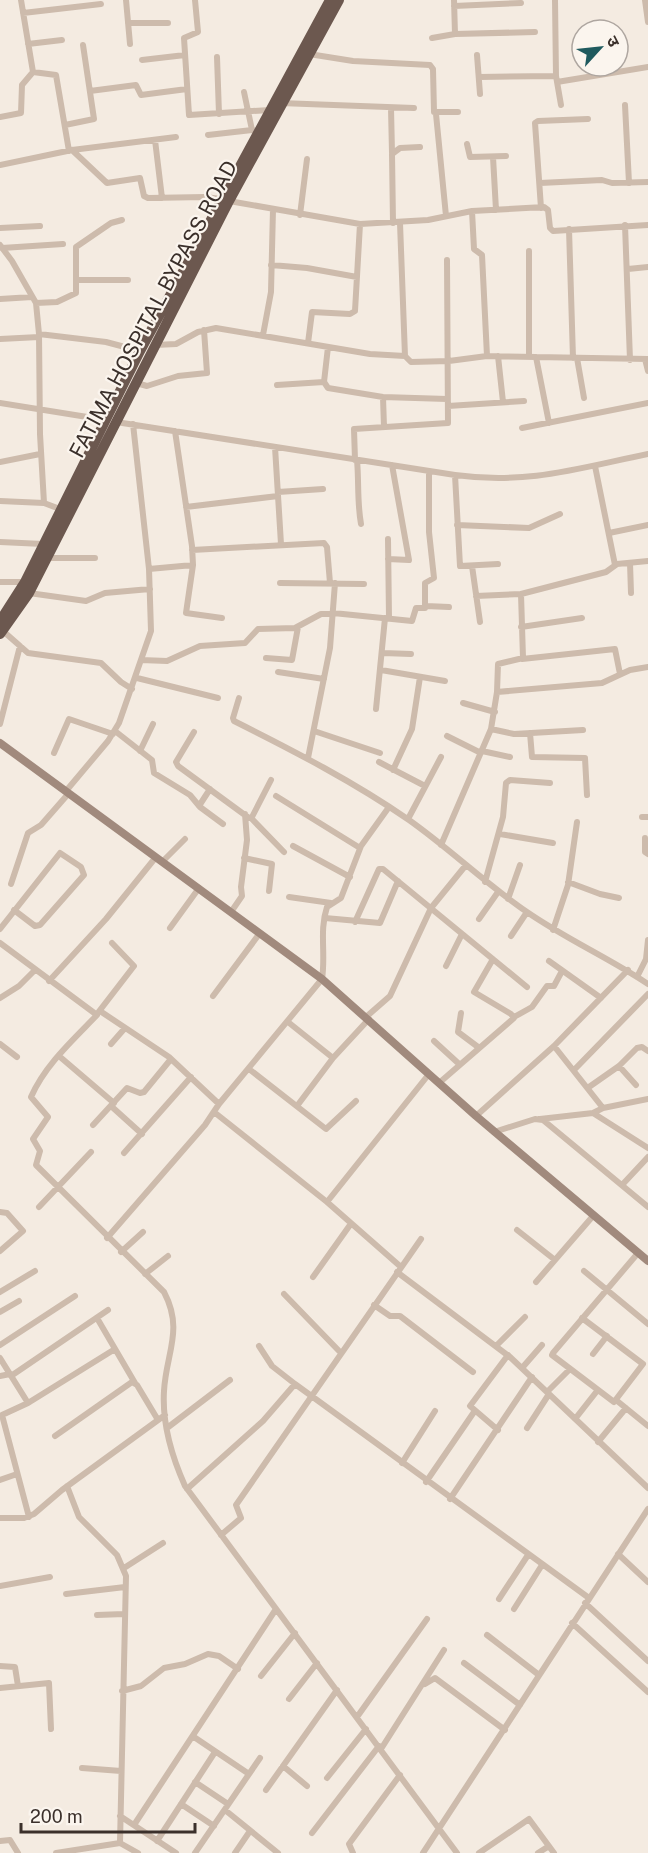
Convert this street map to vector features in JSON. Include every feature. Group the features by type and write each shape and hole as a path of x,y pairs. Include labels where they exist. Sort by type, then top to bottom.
{"highway":[{"name":"FATIMA HOSPITAL BYPASS ROAD","path":"306,54 330,0"},
{"name":"FATIMA HOSPITAL BYPASS ROAD","path":"1,629 29,593 47,558 140,351 276,105 339,0"},
{"name":"FATIMA HOSPITAL BYPASS ROAD","path":"110,421 135,383 154,345 225,200 255,131 276,105"},
{"name":"FATIMA HOSPITAL BYPASS ROAD","path":"1,629 60,509 78,485"}],"main road":[{"path":"0,742 322,979 494,1132 648,1261"}],"street":[{"path":"21,0 33,72"},
{"path":"126,0 130,44"},
{"path":"195,0 198,32 184,37 189,115 246,111 276,105 414,108"},
{"path":"555,0 557,79 561,105"},
{"path":"645,0 648,22"},
{"path":"455,34 454,3 521,3"},
{"path":"23,13 101,4"},
{"path":"128,23 168,23"},
{"path":"432,38 455,34 535,32"},
{"path":"28,44 62,40"},
{"path":"65,125 94,120 83,45"},
{"path":"306,54 352,61 430,65 433,69 433,110 436,114 446,216"},
{"path":"477,55 480,94"},
{"path":"142,60 185,56"},
{"path":"217,57 219,114"},
{"path":"479,77 557,79 648,67"},
{"path":"0,117 21,113 22,85 33,72"},
{"path":"33,72 55,73 71,150 105,182 140,178 146,198 205,197 360,224 397,223 471,211 541,208 548,210 551,230 648,225"},
{"path":"90,91 136,85 141,94 187,89"},
{"path":"208,135 255,131 246,111 244,92"},
{"path":"625,105 629,183"},
{"path":"391,108 405,356"},
{"path":"436,114 458,112"},
{"path":"541,208 535,123 588,119"},
{"path":"0,165 71,150 176,137"},
{"path":"155,140 162,198"},
{"path":"467,144 470,157 506,156"},
{"path":"392,154 400,148 420,147"},
{"path":"493,157 496,210"},
{"path":"300,214 307,159"},
{"path":"540,183 602,180 612,183 648,182"},
{"path":"263,335 271,292 273,209"},
{"path":"471,211 474,249 482,255 487,356"},
{"path":"0,299 57,302 74,295 76,247 111,223 122,220"},
{"path":"308,343 312,312 353,314 360,224"},
{"path":"625,225 630,360"},
{"path":"0,228 40,226"},
{"path":"569,230 575,358 584,398"},
{"path":"44,503 40,454 39,335 34,300 1,246 63,244"},
{"path":"529,251 532,357 549,423"},
{"path":"361,524 357,498 359,486 354,429 446,424 449,421 447,260"},
{"path":"271,266 307,268 357,277"},
{"path":"628,269 648,267"},
{"path":"76,280 128,280"},
{"path":"154,345 176,344 204,330 216,328 328,347 405,356 411,362 449,361 487,356 647,359 648,371"},
{"path":"135,383 147,386 178,376 207,373 204,330"},
{"path":"0,339 39,335 106,342 140,351"},
{"path":"328,347 324,382 328,388 383,397 448,403 524,401"},
{"path":"498,356 503,402"},
{"path":"277,385 324,382"},
{"path":"383,397 384,427"},
{"path":"0,403 455,475 510,480 550,476 648,454"},
{"path":"522,428 648,403"},
{"path":"11,884 28,833 41,825 114,732 137,678 151,631 149,569 132,424"},
{"path":"174,431 193,564 186,613 222,618"},
{"path":"275,447 281,544"},
{"path":"0,462 40,454"},
{"path":"388,559 409,560 392,465"},
{"path":"595,466 615,565"},
{"path":"426,606 425,583 434,578 429,532 429,471"},
{"path":"455,475 460,566 498,564"},
{"path":"186,507 323,489"},
{"path":"0,501 44,503 60,509"},
{"path":"457,525 529,528 560,514"},
{"path":"609,533 648,525"},
{"path":"376,709 387,618 388,539"},
{"path":"0,542 44,544"},
{"path":"192,550 281,544 326,544 332,583 333,613 330,648 308,758"},
{"path":"47,558 94,558"},
{"path":"476,596 521,594 606,572 615,565 648,561"},
{"path":"630,562 631,593"},
{"path":"149,569 193,564"},
{"path":"472,566 480,622"},
{"path":"0,582 25,582"},
{"path":"280,583 364,584"},
{"path":"29,593 86,601 105,593 150,589"},
{"path":"521,594 522,659"},
{"path":"141,660 167,661 204,645 245,643 258,629 297,627 321,614 333,613 412,621 416,608 448,607"},
{"path":"521,627 582,618"},
{"path":"266,658 292,660 297,627"},
{"path":"1,629 30,654 97,662 132,688"},
{"path":"0,724 20,646"},
{"path":"441,845 491,729 495,712 499,663 615,649 620,674"},
{"path":"383,653 411,654"},
{"path":"497,692 602,683 620,674 648,667"},
{"path":"381,670 445,681"},
{"path":"278,672 324,679"},
{"path":"393,770 412,729 420,677"},
{"path":"137,678 218,698"},
{"path":"239,698 232,718 234,721 308,758 408,819 498,892 553,930 628,970 648,984"},
{"path":"463,703 495,712"},
{"path":"54,753 69,719 114,732 154,762 154,772 190,795 199,806 224,824"},
{"path":"140,751 153,724"},
{"path":"491,729 510,734 583,730"},
{"path":"314,731 380,753"},
{"path":"194,732 176,764 248,816 284,852"},
{"path":"530,733 532,757 585,759 587,795"},
{"path":"447,736 482,752 510,757"},
{"path":"408,819 441,757"},
{"path":"379,762 425,786"},
{"path":"231,912 242,896 248,816 272,780"},
{"path":"485,882 500,834 508,781 550,783"},
{"path":"199,806 210,789"},
{"path":"276,796 360,848"},
{"path":"289,897 331,903 341,898 360,848 389,807"},
{"path":"553,930 568,882 577,822"},
{"path":"500,834 553,843"},
{"path":"645,838 645,852 648,854"},
{"path":"49,981 159,860 185,839"},
{"path":"293,846 350,877"},
{"path":"0,929 14,910 60,852 81,867 84,874 40,925 35,926 14,910"},
{"path":"244,858 272,864 269,891"},
{"path":"508,898 520,865"},
{"path":"297,1106 333,1058 367,1018 390,996 430,908 466,866"},
{"path":"355,922 379,869 383,869 528,987"},
{"path":"325,918 380,924 398,881"},
{"path":"568,882 600,894 619,898"},
{"path":"170,928 198,888"},
{"path":"479,919 498,892"},
{"path":"107,1238 214,1112 322,979 324,960 322,936 325,918 331,903"},
{"path":"512,936 527,912"},
{"path":"213,996 260,933"},
{"path":"446,966 462,934"},
{"path":"637,977 646,959 648,940"},
{"path":"0,943 49,981 171,1059 219,1104"},
{"path":"112,943 134,966 98,1013 58,1056 37,1083 31,1097 48,1117 33,1138 40,1151 36,1165 144,1275 164,1292 174,1314 173,1342 164,1394 165,1416 174,1462 187,1489 457,1853"},
{"path":"493,959 474,992 513,1017"},
{"path":"549,961 601,998"},
{"path":"0,998 19,986 35,970"},
{"path":"476,1116 554,1046 628,970"},
{"path":"439,1083 458,1063 513,1017 532,1007 547,986 554,986 562,971"},
{"path":"575,1069 648,994"},
{"path":"461,1013 458,1032 478,1047"},
{"path":"288,1022 333,1058"},
{"path":"111,1044 125,1028"},
{"path":"434,1041 458,1063"},
{"path":"0,1044 17,1057"},
{"path":"554,1046 575,1069 603,1108"},
{"path":"588,1087 620,1066 637,1048 642,1047 648,1051"},
{"path":"58,1056 142,1134"},
{"path":"93,1125 129,1087 140,1094 144,1092 171,1059"},
{"path":"620,1066 636,1085"},
{"path":"249,1069 328,1129 356,1101"},
{"path":"327,1202 429,1074"},
{"path":"123,1153 191,1077"},
{"path":"494,1132 539,1119 593,1113 603,1108 648,1099"},
{"path":"214,1112 327,1202 399,1269 508,1355 648,1488"},
{"path":"593,1113 648,1148"},
{"path":"539,1119 648,1207"},
{"path":"39,1207 91,1152"},
{"path":"622,1185 648,1157"},
{"path":"0,1212 7,1213 23,1231 0,1251"},
{"path":"536,1282 593,1216"},
{"path":"313,1277 350,1225"},
{"path":"518,1230 555,1260"},
{"path":"122,1252 143,1232"},
{"path":"221,1534 241,1518 236,1505 421,1239"},
{"path":"582,1318 643,1364 616,1400 612,1402 552,1355 582,1318 638,1253"},
{"path":"144,1275 168,1256"},
{"path":"0,1292 35,1270"},
{"path":"584,1271 648,1324"},
{"path":"284,1294 341,1353"},
{"path":"0,1345 75,1296"},
{"path":"0,1312 19,1301"},
{"path":"374,1305 392,1317 400,1316 473,1372"},
{"path":"0,1376 11,1375 108,1310"},
{"path":"496,1346 525,1317"},
{"path":"97,1318 158,1420"},
{"path":"592,1354 607,1336"},
{"path":"259,1346 272,1366 426,1482 542,1565 587,1601 648,1661"},
{"path":"522,1368 542,1346"},
{"path":"29,1517 18,1474 3,1436 2,1415 28,1403 115,1349"},
{"path":"498,1430 474,1412 470,1404 508,1355"},
{"path":"0,1358 28,1403"},
{"path":"526,1428 548,1393 569,1370"},
{"path":"450,1499 532,1377"},
{"path":"167,1428 230,1380"},
{"path":"55,1436 128,1383 135,1383"},
{"path":"187,1489 263,1421 294,1383"},
{"path":"575,1419 597,1391"},
{"path":"616,1400 648,1425"},
{"path":"598,1442 626,1408"},
{"path":"402,1463 435,1411"},
{"path":"426,1482 474,1412"},
{"path":"0,1518 29,1517 67,1486 165,1416"},
{"path":"0,1480 18,1474"},
{"path":"67,1486 79,1516 117,1555 124,1568 120,1843"},
{"path":"423,1853 648,1509"},
{"path":"124,1568 163,1543"},
{"path":"618,1554 648,1582"},
{"path":"499,1599 528,1555"},
{"path":"514,1609 542,1565"},
{"path":"0,1586 50,1577"},
{"path":"66,1594 125,1587"},
{"path":"134,1825 276,1609"},
{"path":"97,1615 124,1614"},
{"path":"357,1717 427,1619"},
{"path":"572,1623 648,1692"},
{"path":"261,1676 295,1633"},
{"path":"487,1635 539,1675"},
{"path":"312,1833 380,1748 444,1650"},
{"path":"122,1691 141,1686 164,1668 185,1664 208,1654 219,1656 238,1668"},
{"path":"289,1699 317,1663"},
{"path":"464,1663 520,1705"},
{"path":"0,1666 15,1667 18,1686"},
{"path":"423,1683 435,1678 505,1730"},
{"path":"0,1688 50,1684 51,1730"},
{"path":"266,1790 337,1690"},
{"path":"327,1778 366,1729"},
{"path":"194,1737 249,1774"},
{"path":"157,1840 215,1752"},
{"path":"195,1853 260,1758"},
{"path":"283,1766 307,1786"},
{"path":"81,1768 121,1772"},
{"path":"353,1853 349,1844 400,1775"},
{"path":"195,1782 278,1853"},
{"path":"181,1804 214,1826"},
{"path":"120,1816 176,1853"},
{"path":"479,1853 529,1819 554,1853"},
{"path":"235,1853 250,1831"},
{"path":"0,1841 10,1840 18,1853"},
{"path":"56,1853 120,1843 138,1853"},
{"path":"110,1844 112,1853"},
{"path":"538,1853 549,1846"}]}
